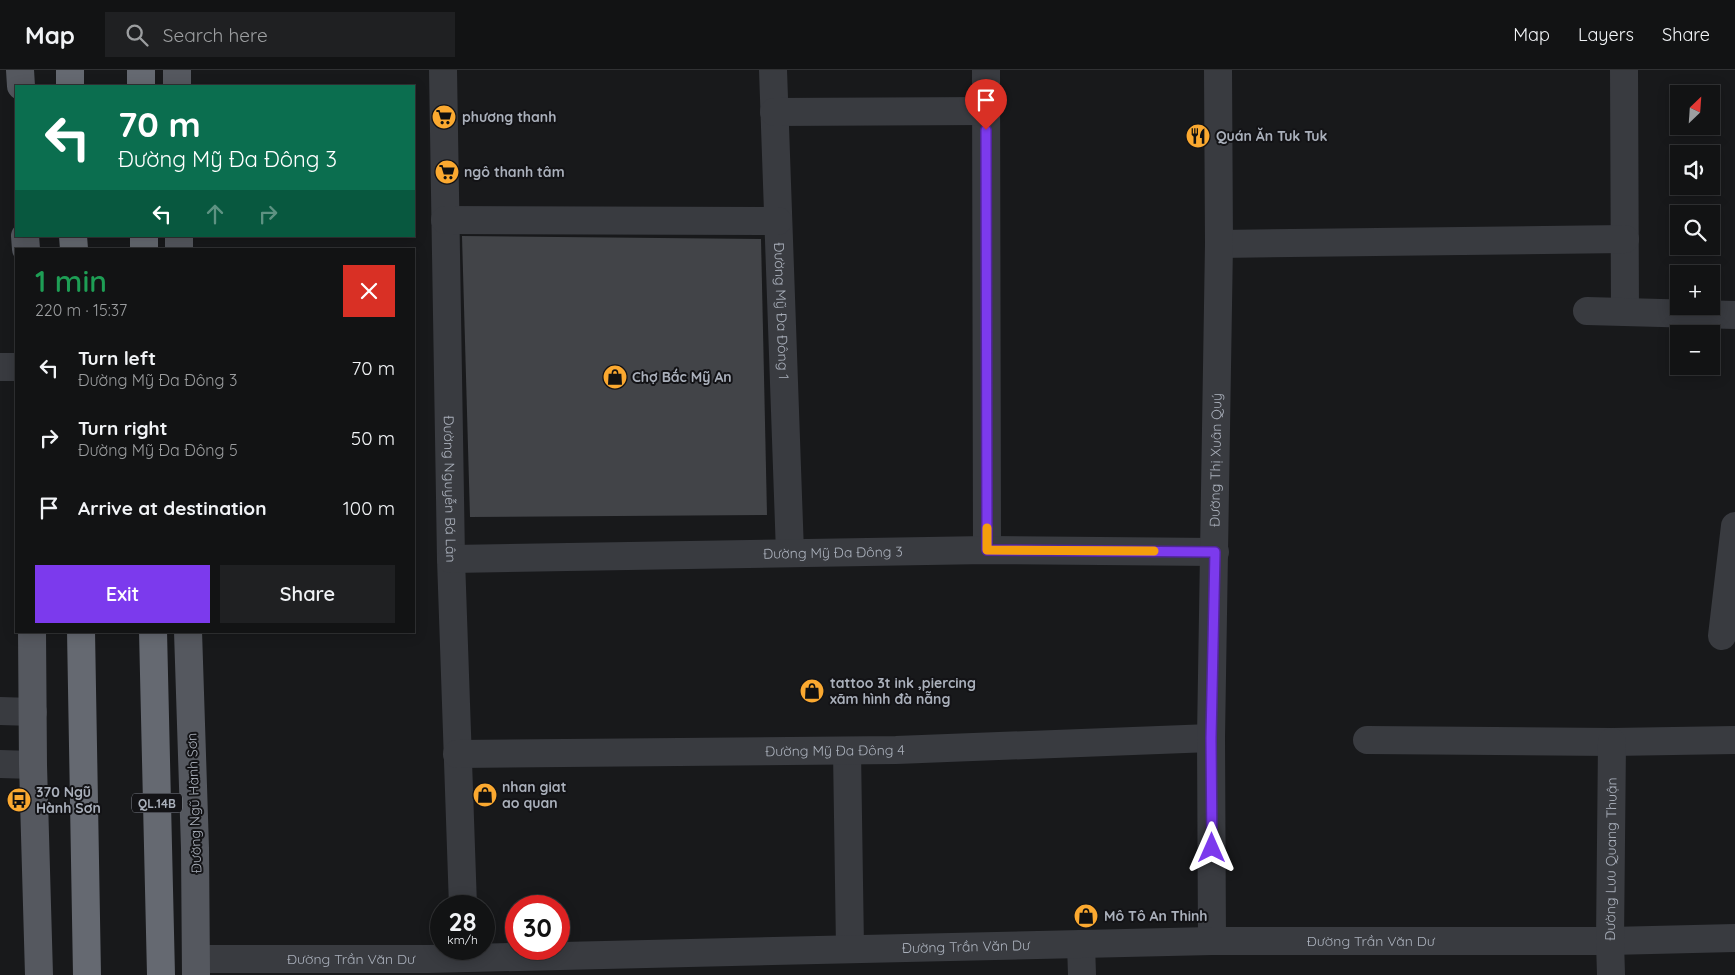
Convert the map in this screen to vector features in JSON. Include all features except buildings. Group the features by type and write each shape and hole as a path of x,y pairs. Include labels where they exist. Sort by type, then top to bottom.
{"highway":[{"path":"70,70 70,85"},
{"path":"140,70 141,85"},
{"path":"81,633 87,975"},
{"name":"QL.14B","path":"153,633 161,975"}],"main road":[{"path":"20,70 21,85"},
{"path":"176,70 177,85"},
{"path":"32,633 33,765 39,975"},
{"name":"Đường Ngũ Hành Sơn","path":"188,633 196,848 196,967"}],"street":[{"name":"Đường Nguyễn Bá Lân","path":"443,70 451,558 463,895"},
{"name":"Đường Mỹ Đa Đông 1","path":"773,70 790,553"},
{"path":"986,70 987,550"},
{"name":"Đường Thị Xuân Quý","path":"1212,940 1211,738 1219,244 1218,70"},
{"path":"1624,70 1626,312"},
{"path":"774,112 986,110"},
{"path":"445,220 778,220"},
{"path":"1219,244 1625,239"},
{"path":"1588,311 1735,315"},
{"path":"0,367 15,367"},
{"path":"1722,636 1735,526"},
{"name":"Đường Mỹ Đa Đông 3","path":"451,558 987,550 1215,552"},
{"path":"0,711 32,712"},
{"name":"Đường Mỹ Đa Đông 4","path":"457,754 847,751 1211,738"},
{"path":"1367,740 1612,742 1735,740"},
{"name":"Đường Lưu Quang Thuận","path":"1611,975 1612,742"},
{"path":"847,751 850,948"},
{"path":"0,764 33,765"},
{"name":"Đường Trần Văn Dư","path":"495,953 1081,944 1212,940 1610,941 1735,938"},
{"path":"1081,944 1082,975"},
{"name":"Đường Trần Văn Dư","path":"196,967 430,959"}],"slow traffic":[{"path":"987,528 987,550 1154,551"}],"place":[{"name":"phương thanh","path":"444,117"},
{"name":"Quán Ăn Tuk Tuk","path":"1198,136"},
{"name":"ngô thanh tâm","path":"447,172"},
{"name":"Chợ Bắc Mỹ An","path":"615,377"},
{"name":"tattoo 3t ink ,piercing xăm hình đà nẵng","path":"812,691"},
{"name":"nhan giat ao quan","path":"485,795"},
{"name":"370 Ngũ Hành Sơn","path":"19,800"},
{"name":"Mô Tô An Thinh","path":"1086,916"}],"route":[{"path":"986,130 987,550 1215,552 1211,738 1212,848"}]}
